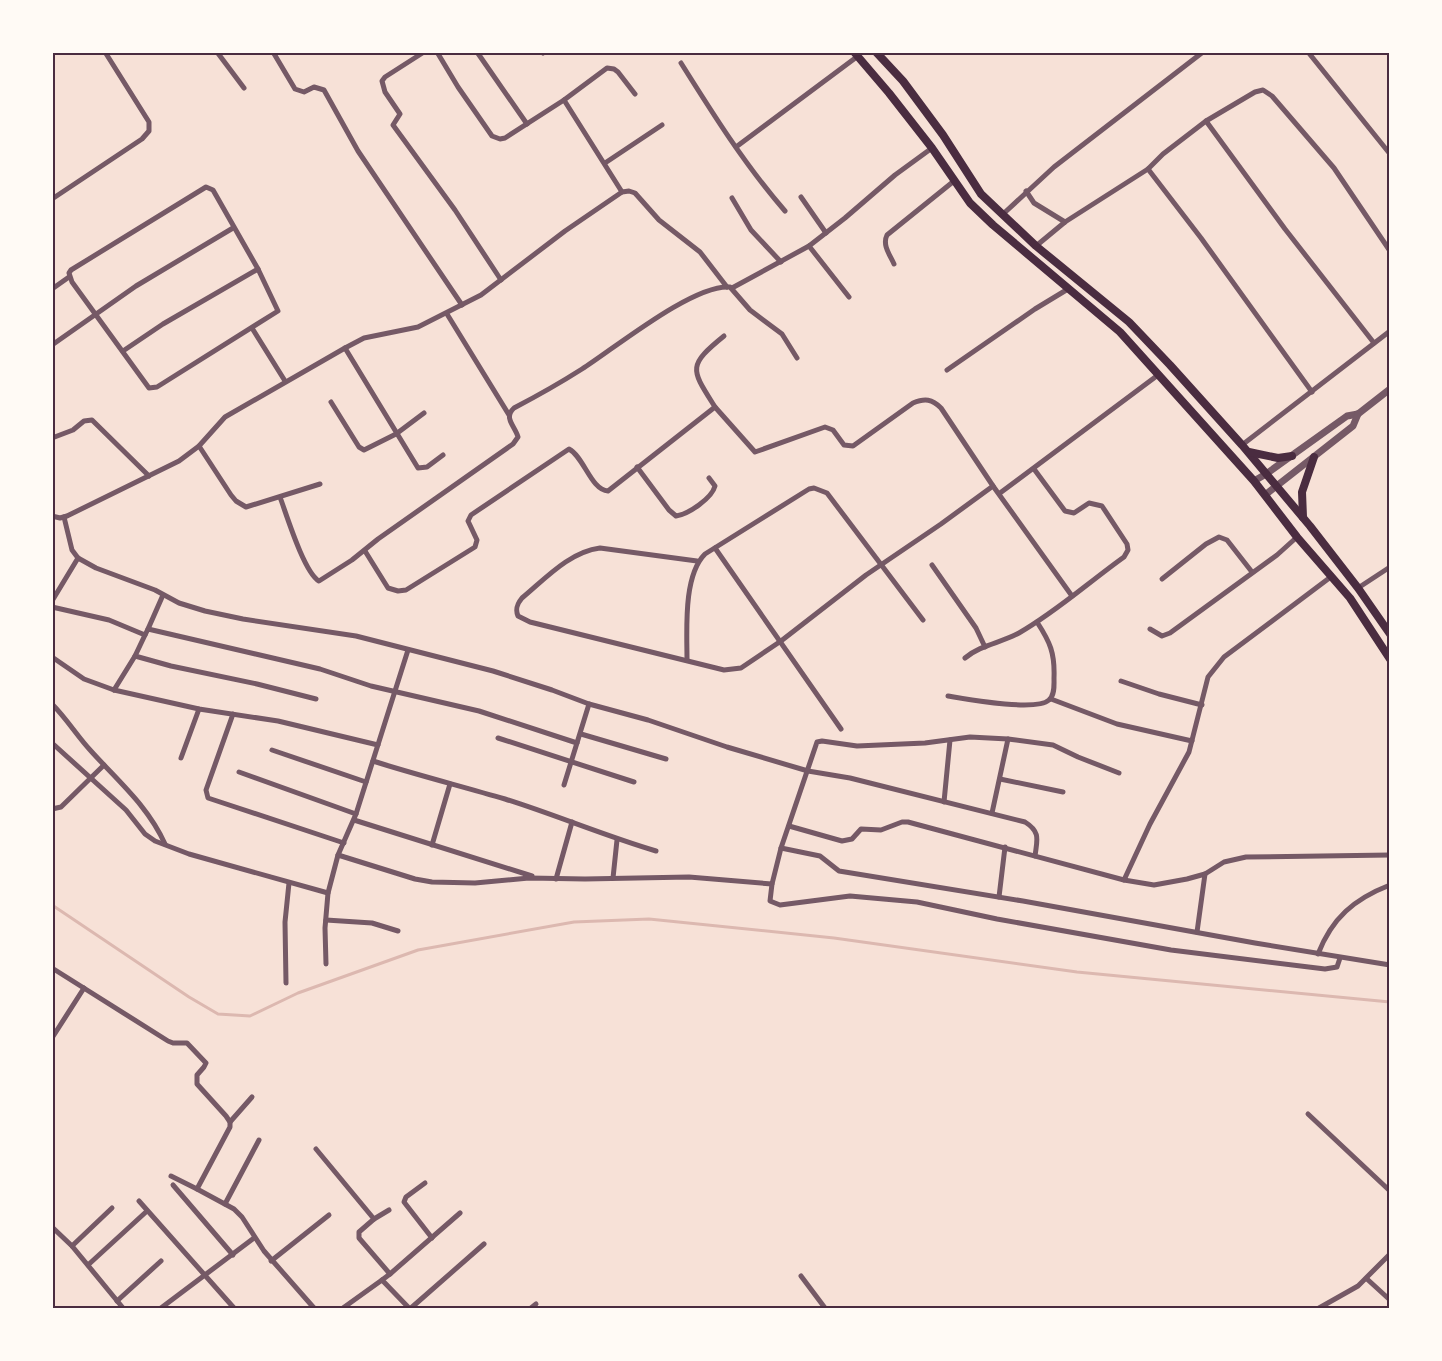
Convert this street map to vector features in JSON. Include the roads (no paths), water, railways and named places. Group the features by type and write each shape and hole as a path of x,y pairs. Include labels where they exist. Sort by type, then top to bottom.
{"main road":[{"path":"876,52 903,81 943,135 981,194 1036,246 1129,322 1242,445 1303,517 1358,588 1389,634"},
{"path":"856,54 932,148 970,203 1120,333 1254,481 1359,611 1389,659"},
{"path":"1120,333 1129,322"},
{"path":"1248,452 1278,458 1292,456"},
{"path":"1303,517 1302,492 1314,457"}],"street":[{"path":"52,199 142,139 149,131 149,122 105,52"},
{"path":"217,52 244,88"},
{"path":"273,52 295,89 304,92 314,87 324,90 358,151 462,305"},
{"path":"424,52 382,81 400,114 393,125 455,210 501,280"},
{"path":"437,52 492,136 500,139 564,100 607,68 618,72 635,94"},
{"path":"477,52 527,124"},
{"path":"1002,215 1026,191 1093,136 1203,52"},
{"path":"1308,52 1389,154"},
{"path":"736,147 856,54"},
{"path":"681,63 757,177 785,211"},
{"path":"1036,246 1065,222 1148,170 1163,154 1206,121 1259,90 1267,92 1334,168 1389,251"},
{"path":"564,100 622,192"},
{"path":"1206,121 1285,229 1374,343"},
{"path":"605,163 662,125"},
{"path":"509,415 514,408 579,371 678,305 698,295 730,287 809,246 895,175 932,148"},
{"path":"1148,170 1201,237 1312,392"},
{"path":"894,264 886,248 886,235 954,181"},
{"path":"52,289 69,277 71,270 206,187 213,190 258,269 278,311 153,388 147,386 69,277"},
{"path":"1026,191 1034,203 1065,222"},
{"path":"53,516 64,517 179,461 200,446 225,417 364,338 418,327 447,314 501,280 565,231 622,192 635,193 659,220 700,252 750,310 782,334 797,358"},
{"path":"801,197 826,233"},
{"path":"732,198 751,230 781,262"},
{"path":"52,345 172,263 233,228"},
{"path":"809,246 849,297"},
{"path":"123,351 163,324 258,269"},
{"path":"947,370 1068,289"},
{"path":"280,497 305,562 319,581 365,551 513,444 518,437 509,415 447,314"},
{"path":"252,328 285,381"},
{"path":"1242,445 1389,331"},
{"path":"724,336 702,354 698,363 697,378 715,407 755,452 825,427 833,430 844,445 853,446 913,403 922,399 930,399 941,408 993,486 1072,596"},
{"path":"345,348 418,468 426,467 443,455"},
{"path":"1000,494 1158,375"},
{"path":"1265,495 1353,426 1358,414 1389,389"},
{"path":"331,402 362,449 396,434 424,413"},
{"path":"365,551 388,588 398,591 406,590 475,546 477,540 468,521 471,515 564,451 568,449 573,451 598,487 604,491 611,489 715,407"},
{"path":"1254,481 1347,416 1358,414"},
{"path":"52,438 73,429 84,421 92,420 149,476"},
{"path":"200,446 231,495 241,505 250,506 320,484"},
{"path":"638,467 669,510 676,516 689,511 710,495 714,486 709,478"},
{"path":"965,658 973,651 1009,638 1037,622 1124,557 1128,550 1102,506 1089,503 1074,513 1065,511 1034,469"},
{"path":"697,561 600,548 588,550 564,563 522,598 516,611 518,616 524,620 724,670 741,668 993,486"},
{"path":"687,660 687,622 693,571 697,561 814,488 827,493 923,620"},
{"path":"64,517 69,539 78,558 96,568 155,590 179,603 224,616 356,636 493,671 589,704 648,720 808,771 850,778 1025,822 1034,827 1037,834 1035,856"},
{"path":"1162,579 1219,537 1227,540 1252,572"},
{"path":"1150,629 1158,635 1166,635 1277,555 1297,537"},
{"path":"715,548 841,729"},
{"path":"52,601 78,558"},
{"path":"933,565 976,628 985,647"},
{"path":"1358,588 1389,567"},
{"path":"1124,880 1150,824 1189,752 1208,677 1224,657 1332,576"},
{"path":"114,690 135,656 163,596"},
{"path":"52,607 109,620 147,632 320,669 371,686 489,714 577,743"},
{"path":"948,696 1019,705 1046,702 1051,699 1054,678 1053,651 1037,622"},
{"path":"326,964 328,893 338,855 355,817 408,650"},
{"path":"135,656 316,699"},
{"path":"52,657 84,679 114,690 199,709 278,721 378,745"},
{"path":"1121,681 1202,705"},
{"path":"1051,699 1117,724 1192,741"},
{"path":"52,704 148,812 165,844"},
{"path":"564,785 589,704"},
{"path":"181,758 199,709"},
{"path":"233,714 206,790 208,798 344,843"},
{"path":"581,734 666,759"},
{"path":"1119,772 1053,745 1008,739 970,737 906,745 866,746 817,742 782,848 772,884 770,901 780,905 830,897 872,897 945,907 997,919 1171,950 1325,969 1337,967 1340,958"},
{"path":"498,738 634,782"},
{"path":"992,813 1008,739"},
{"path":"944,802 950,740"},
{"path":"52,742 130,814 149,837 189,854 328,893"},
{"path":"272,750 366,782"},
{"path":"373,761 504,799 617,840 656,851"},
{"path":"52,809 62,807 104,765"},
{"path":"239,772 432,845 540,878"},
{"path":"1000,779 1063,792"},
{"path":"432,845 450,784"},
{"path":"556,879 572,822"},
{"path":"789,826 842,841 852,839 861,829 881,830 908,822 1124,880 1154,885 1205,874 1224,862 1246,857 1389,855"},
{"path":"613,878 617,840"},
{"path":"999,897 1005,847"},
{"path":"782,848 820,856 838,871 1389,965"},
{"path":"338,855 424,881 475,883 540,878 690,877 772,884"},
{"path":"1197,932 1205,874"},
{"path":"286,983 285,921 289,883"},
{"path":"1318,954 1323,939 1351,906 1358,900 1389,885"},
{"path":"326,920 372,923 398,931"},
{"path":"52,968 168,1041 187,1043 206,1063 197,1075 197,1084 230,1122"},
{"path":"52,1038 84,988"},
{"path":"197,1189 228,1133 230,1122 252,1098"},
{"path":"1308,1114 1389,1191"},
{"path":"225,1204 259,1140"},
{"path":"316,1149 374,1220"},
{"path":"171,1176 225,1204 242,1217 271,1261 314,1308"},
{"path":"425,1183 406,1197 404,1202 432,1238"},
{"path":"173,1185 234,1255"},
{"path":"139,1201 234,1308"},
{"path":"72,1246 112,1208"},
{"path":"389,1210 360,1230 358,1236 390,1274"},
{"path":"88,1265 147,1211"},
{"path":"343,1308 390,1274 460,1213"},
{"path":"271,1261 329,1215"},
{"path":"52,1227 72,1246 123,1308"},
{"path":"161,1308 169,1306 254,1238"},
{"path":"382,1280 410,1308 484,1244"},
{"path":"1319,1308 1367,1279 1389,1254"},
{"path":"117,1301 161,1261"},
{"path":"801,1276 825,1308"},
{"path":"1367,1279 1389,1300"}],"waterway":[{"path":"52,905 218,1014 250,1016 298,993 418,950 574,922 649,919 834,938 1077,972 1390,1002"}]}
